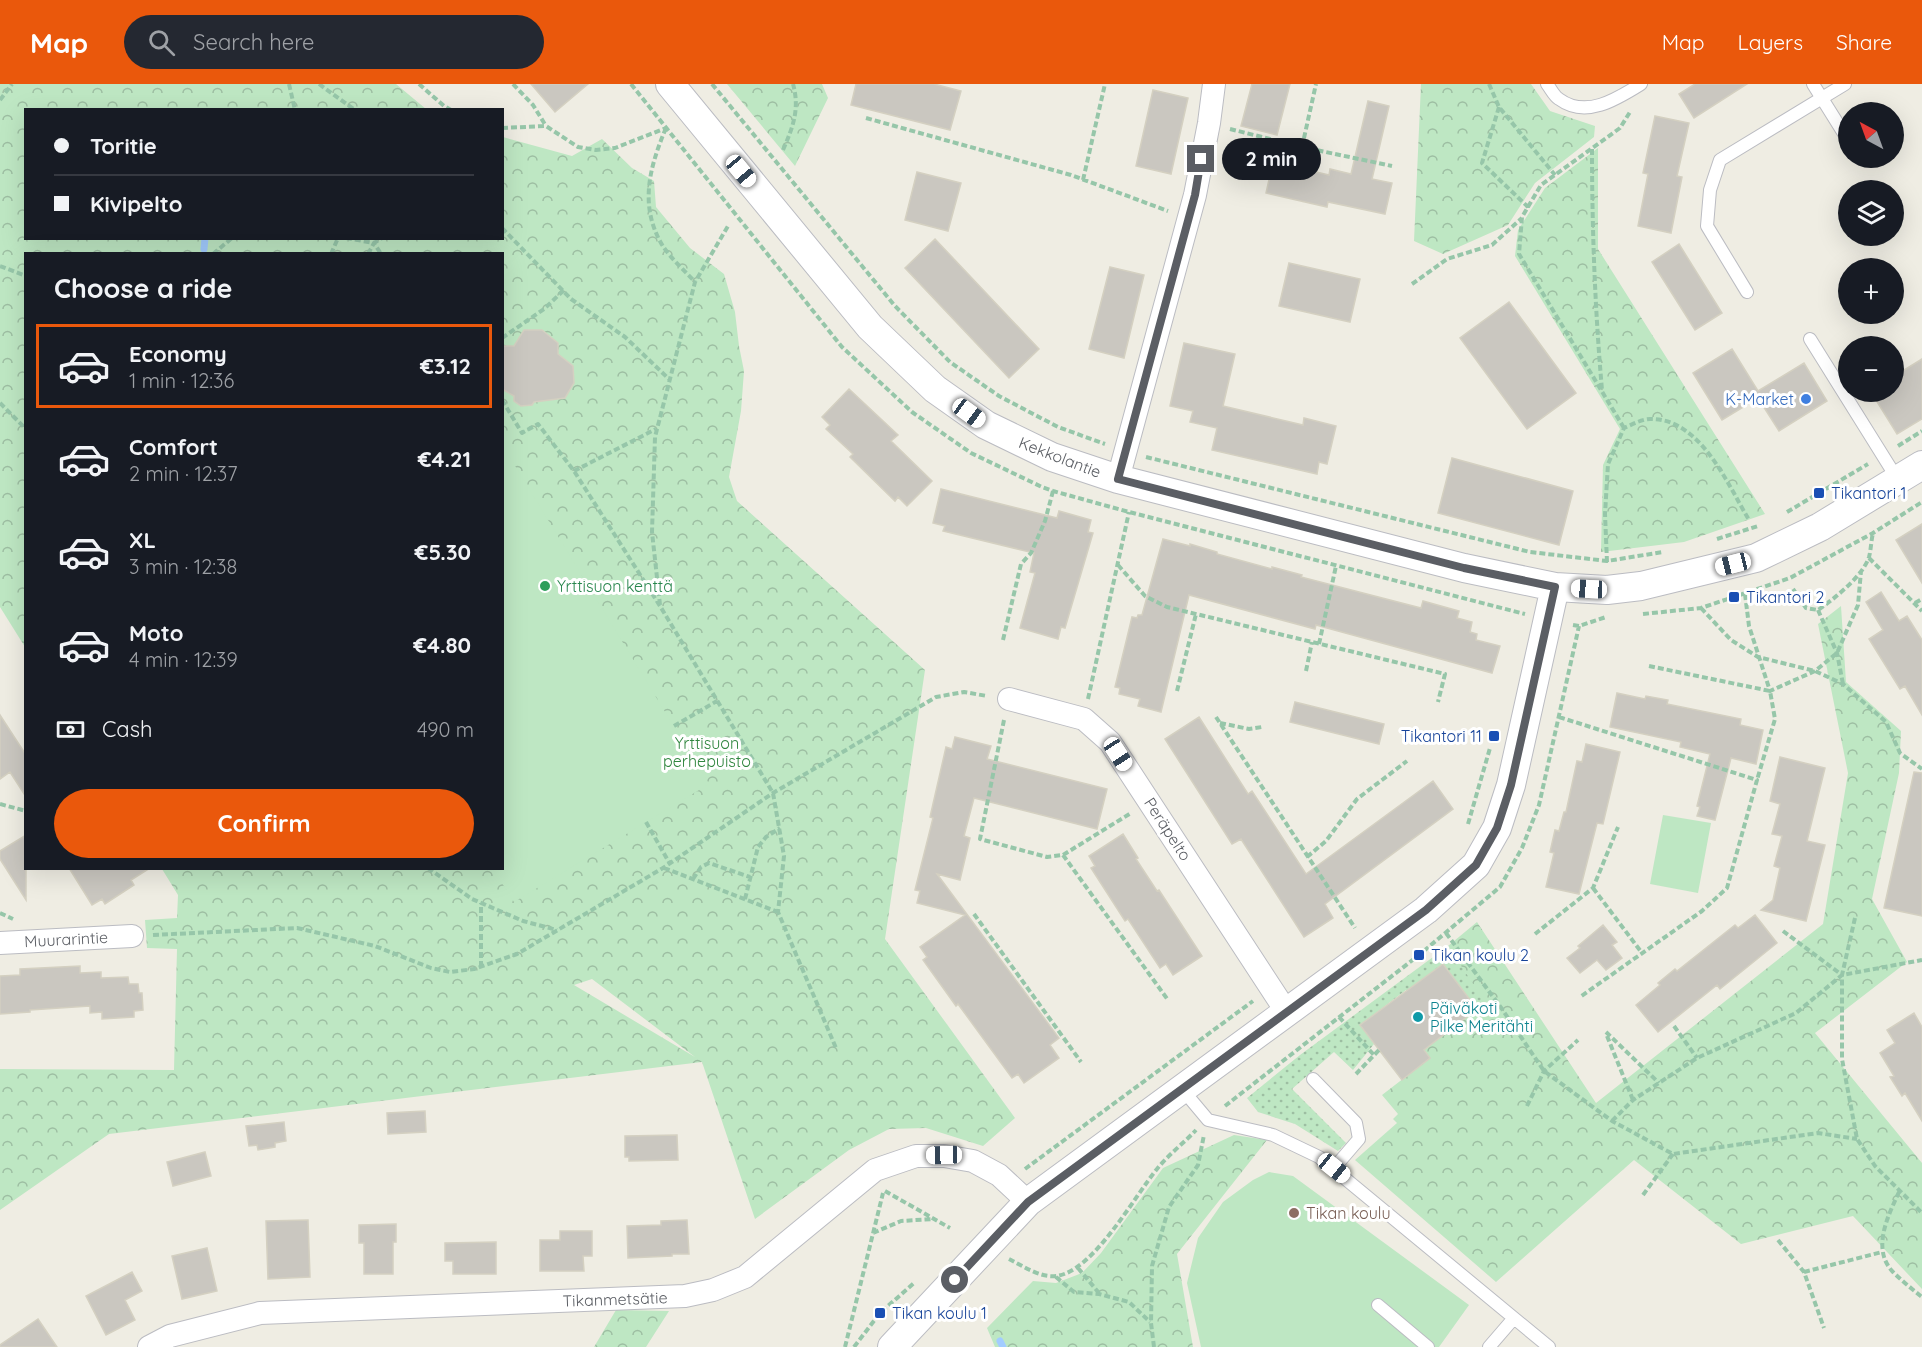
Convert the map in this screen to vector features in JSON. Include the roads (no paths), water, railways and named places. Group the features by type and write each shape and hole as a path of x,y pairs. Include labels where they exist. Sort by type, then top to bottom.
{"street":[{"name":"Kekkolantie","path":"670,84 870,327 935,389 986,425 1052,457 1122,465 1464,568 1555,587 1607,590 1641,586 1756,558 1820,527 1922,465"},
{"path":"1122,465 1189,218 1209,123 1214,84"},
{"path":"892,1347 1028,1202 1426,910 1476,865 1497,828 1511,785 1532,620 1555,587"},
{"name":"Peräpelto","path":"1009,699 1084,719 1110,742 1286,1011"},
{"name":"Muurarintie","path":"0,943 132,936"},
{"name":"Tikanmetsätie","path":"149,1347 170,1336 260,1313 685,1296 713,1290 745,1277 875,1170 916,1156 944,1155 973,1161 999,1175 1028,1202"}],"lane":[{"path":"1547,84 1558,99 1579,107 1602,106 1639,85"},
{"path":"1813,84 1838,124"},
{"path":"1747,292 1707,226 1710,190 1720,160 1845,84"},
{"path":"1810,339 1898,480"},
{"path":"1313,1079 1356,1123 1359,1139 1334,1168"},
{"path":"1182,1089 1208,1120 1273,1135 1319,1157 1549,1347"},
{"path":"1378,1305 1428,1347"},
{"path":"1489,1347 1514,1318"}],"waterway":[{"path":"204,249 205,240"},
{"path":"1000,1341 1003,1347"}],"place":[{"name":"K-Market","path":"1806,399"},
{"name":"Tikantori 1","path":"1819,493"},
{"name":"Yrttisuon kenttä","path":"545,586"},
{"name":"Tikantori 2","path":"1734,597"},
{"name":"Tikantori 11","path":"1494,736"},
{"name":"Tikan koulu 2","path":"1419,955"},
{"name":"Päiväkoti Pilke Meritähti","path":"1418,1017"},
{"name":"Tikan koulu","path":"1294,1213"},
{"name":"Tikan koulu 1","path":"880,1313"}],"park label":[{"name":"Yrttisuon perhepuisto","path":"707,752"}]}
